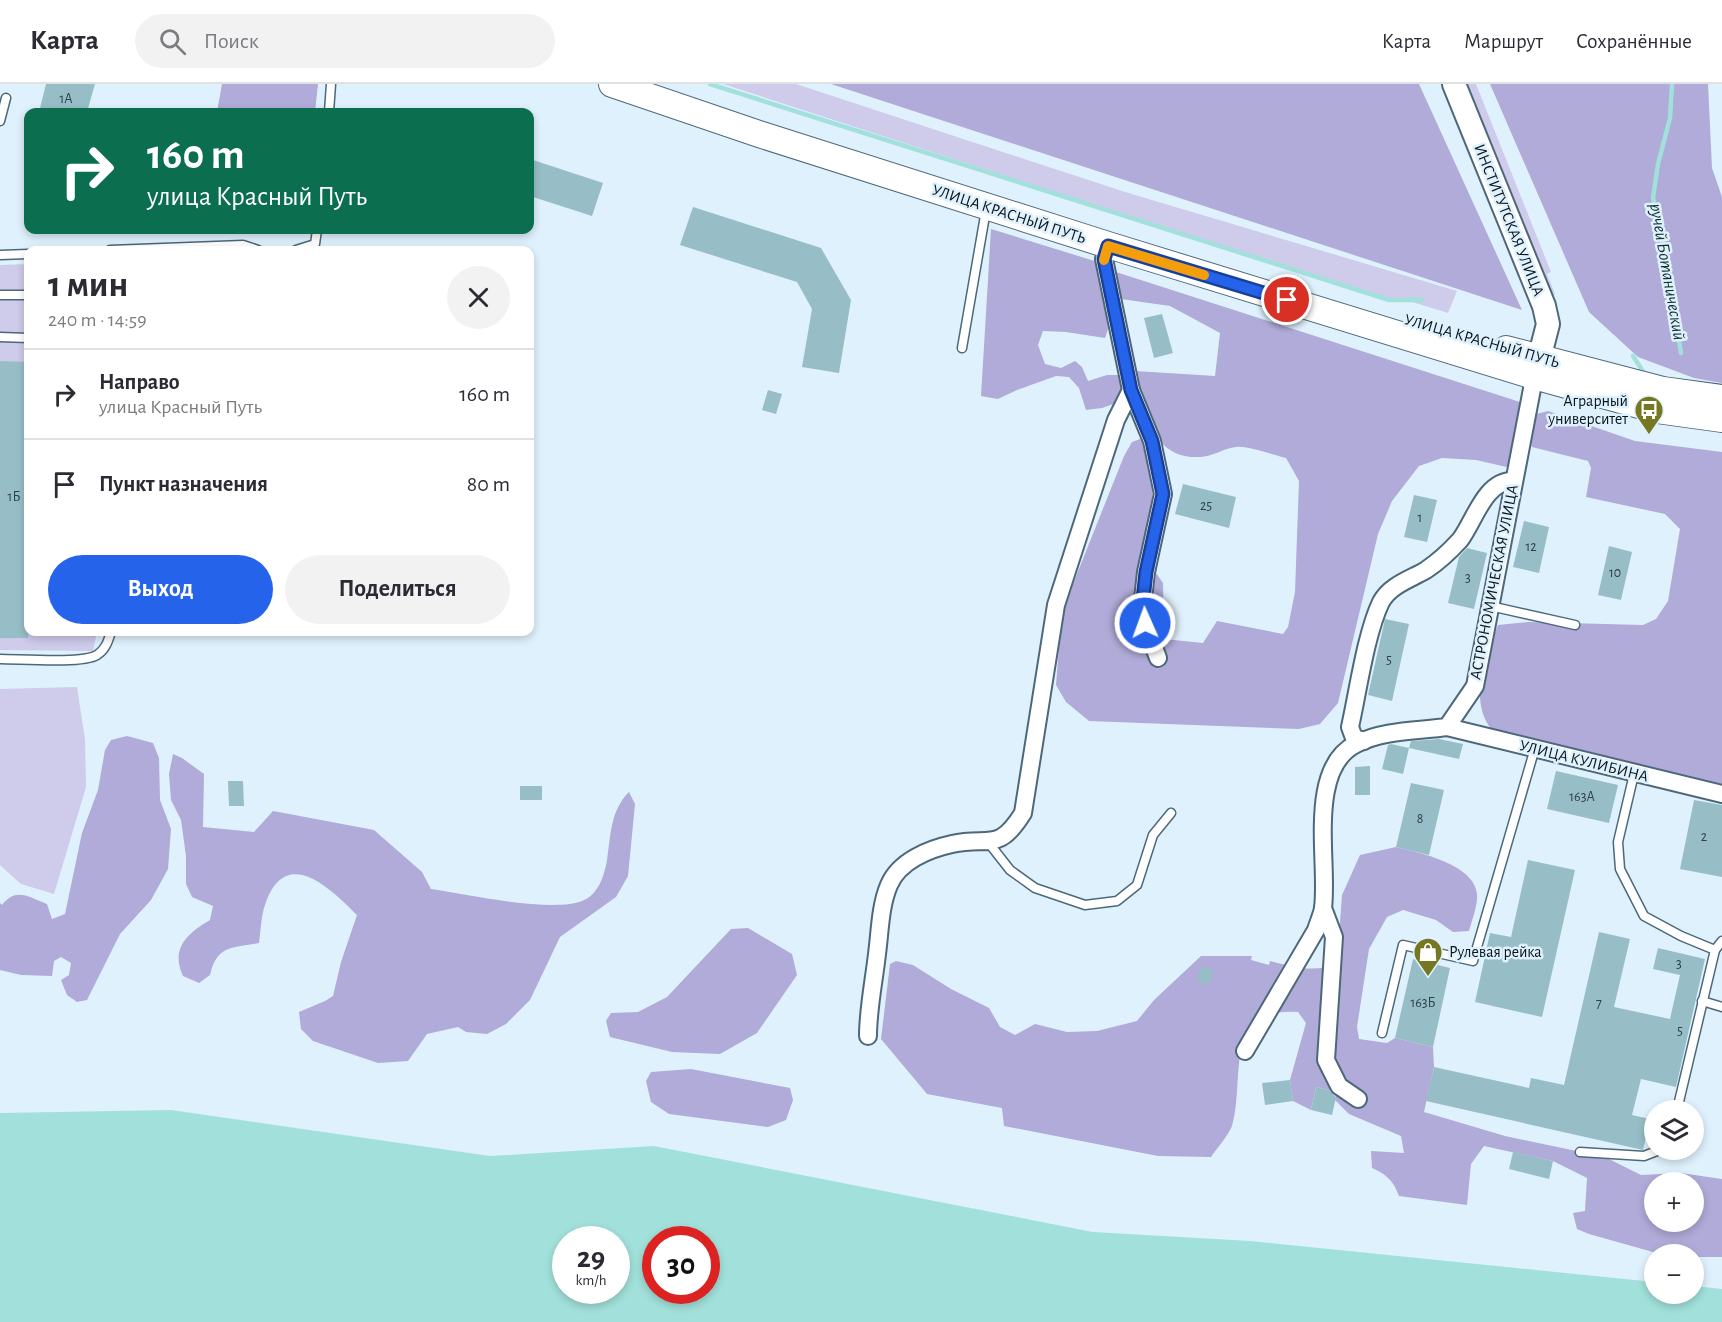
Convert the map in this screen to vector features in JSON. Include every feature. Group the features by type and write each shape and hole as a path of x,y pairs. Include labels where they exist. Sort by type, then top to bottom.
{"main road":[{"name":"УЛИЦА КРАСНЫЙ ПУТЬ","path":"612,84 759,134 1108,246 1537,367 1663,390 1722,398"},
{"name":"УЛИЦА КРАСНЫЙ ПУТЬ","path":"662,84 1537,367 1657,410 1722,418"}],"street":[{"name":"ИНСТИТУТСКАЯ УЛИЦА","path":"1454,84 1544,306 1548,324 1537,367"},
{"path":"1108,246 1104,259 1131,390 1152,441 1163,494 1146,572 1143,599 1145,623 1158,658"},
{"name":"АСТРОНОМИЧЕСКАЯ УЛИЦА","path":"1447,727 1475,686 1513,481 1537,367"},
{"path":"868,1036 882,912 889,884 910,860 954,844 1001,839 1012,831 1023,813 1056,605 1116,420 1131,390"},
{"path":"1364,741 1354,738 1350,727 1371,634 1382,601 1404,581 1441,559 1461,539 1484,500 1499,484 1513,481"},
{"path":"1245,1051 1316,930 1323,908 1323,817 1331,773 1338,759 1356,744 1384,735 1447,727"},
{"name":"УЛИЦА КУЛИБИНА","path":"1447,727 1722,794"},
{"path":"1323,908 1334,938 1335,960 1326,1060 1339,1086 1358,1100"}],"lane":[{"path":"329,108 332,84"},
{"path":"0,121 6,98"},
{"path":"962,348 987,207"},
{"path":"309,246 315,244 316,234"},
{"path":"216,246 246,246"},
{"path":"0,255 24,254"},
{"path":"0,295 24,296"},
{"path":"0,337 24,338"},
{"path":"1489,606 1575,626"},
{"path":"0,658 80,659 97,656 107,646 110,636"},
{"path":"1382,1033 1402,945 1473,961 1535,748"},
{"path":"1635,774 1618,842 1620,869 1644,916 1681,936 1715,950"},
{"path":"988,842 1010,870 1035,888 1085,905 1117,901 1137,885 1154,835 1171,813"},
{"path":"1679,1100 1715,950 1722,941"},
{"path":"1702,1000 1722,1007"},
{"path":"1580,1152 1644,1156"}],"shaded area":[{"path":"222,84 318,84 315,108 218,108"},
{"path":"723,84 796,84 1125,192 1457,291 1448,313 1406,300 1386,300"},
{"path":"831,84 1419,84 1522,310"},
{"path":"1460,84 1476,84 1551,272 1547,274 1555,294 1548,297"},
{"path":"1490,84 1708,84 1712,168 1722,197 1722,383 1694,378 1638,357 1589,312"},
{"path":"991,229 1101,263 1109,326 1105,338 1043,331 1038,345 1045,364 1061,368 1075,361 1082,367 1088,381 1107,375 1122,375 1128,399 1102,408 1086,410 1079,388 1069,377 1056,376 998,399 981,396"},
{"path":"24,264 24,636 96,636 93,651 0,650 0,265"},
{"path":"1116,272 1523,403 1511,468 1476,460 1442,458 1419,466 1392,501 1378,534 1338,703 1320,724 1299,729 1089,721 1066,702 1056,685 1065,604 1124,456 1132,442 1140,439 1150,446 1153,470 1153,541 1157,561 1156,573 1163,583 1164,639 1203,643 1217,621 1283,634 1288,627 1295,592 1299,481 1286,458 1241,447 1204,457 1183,456 1170,450 1160,441 1146,415 1135,371 1215,376 1220,333 1170,306 1121,299 1112,277"},
{"path":"1548,411 1635,441 1722,452 1722,786 1492,730 1485,718 1481,706 1481,678 1488,650 1498,625 1528,622 1643,625 1656,619 1668,601 1680,529 1665,514 1586,497 1591,468 1588,461 1532,447 1529,436 1536,414"},
{"path":"77,687 85,740 86,787 54,894 21,884 0,865 0,689"},
{"path":"127,736 153,743 159,758 160,800 171,829 168,869 151,900 120,934 87,1000 77,1002 67,995 61,980 69,975 71,963 61,957 54,961 52,976 21,975 0,970 0,903 2,905 12,896 23,895 47,904 52,919 65,914 82,833 98,790 105,750 111,740"},
{"path":"173,754 204,774 203,827 254,832 273,811 374,830 422,872 431,889 530,904 568,904 588,898 596,890 604,873 615,815 629,792 635,804 628,876 616,897 560,937 530,1000 506,1024 487,1034 466,1032 458,1027 427,1034 408,1061 378,1063 313,1041 301,1029 299,1012 333,996 341,962 357,915 335,894 310,877 297,874 285,876 275,885 264,907 259,943 233,947 221,953 210,975 199,983 183,976 179,957 183,942 210,920 213,906 192,897 186,884 186,856 181,820 171,800 169,774"},
{"path":"1396,847 1444,862 1466,875 1474,884 1477,894 1476,908 1469,931 1453,932 1436,920 1403,910 1387,917 1369,949 1357,1027 1359,1039 1387,1043 1395,1038 1433,1047 1434,1067 1424,1112 1505,1136 1605,1157 1644,1175 1644,1232 1704,1232 1704,1176 1722,1179 1722,1257 1704,1257 1704,1244 1644,1244 1644,1249 1577,1229 1573,1213 1585,1211 1587,1178 1553,1161 1484,1146 1471,1164 1467,1205 1399,1196 1389,1179 1372,1168 1371,1151 1404,1153 1401,1136 1349,1114 1335,1100 1337,1092 1316,1087 1311,1110 1293,1101 1290,1080 1306,1023 1298,1012 1274,1013 1257,1021 1247,1033 1241,1049 1232,1126 1211,1157 1158,1156 1004,1126 1002,1108 927,1094 881,1039 890,964 896,961 913,965 951,989 989,1008 1000,1027 1015,1035 1035,1024 1067,1032 1097,1031 1137,1021 1154,1000 1201,956 1252,956 1251,960 1269,965 1270,961 1303,968 1320,968 1337,964 1342,895 1360,855"},
{"path":"748,928 792,954 797,975 757,1033 720,1054 672,1052 610,1037 606,1021 611,1013 638,1012 667,997 731,929"},
{"path":"691,1069 790,1088 793,1100 786,1120 768,1127 669,1114 651,1102 646,1081 651,1072"},
{"path":"171,1110 490,1156 654,1146 1093,1232 1250,1241 1644,1281 1644,1304 1704,1304 1704,1287 1722,1289 1722,1322 0,1322 0,1113"}],"building":[{"path":"46,84 95,84 88,108 40,108"},
{"path":"534,160 603,183 592,216 534,197"},
{"path":"693,207 821,248 851,300 839,373 802,367 812,309 797,282 680,245"},
{"path":"1162,314 1173,353 1154,358 1144,318"},
{"path":"0,361 24,362 24,636 28,638 0,638"},
{"path":"768,390 782,394 776,414 762,410"},
{"path":"1183,484 1236,497 1229,528 1175,514"},
{"path":"1414,495 1437,500 1427,542 1404,537"},
{"path":"1524,521 1549,527 1539,573 1513,567"},
{"path":"1609,546 1632,552 1621,600 1598,595"},
{"path":"1467,548 1487,553 1474,609 1448,603 1459,557"},
{"path":"1385,619 1409,624 1392,701 1368,695"},
{"path":"1439,739 1463,744 1459,759 1409,748 1411,741"},
{"path":"1388,745 1409,748 1403,774 1382,769"},
{"path":"1370,766 1370,795 1355,795 1355,767"},
{"path":"1556,771 1618,785 1609,823 1547,809"},
{"path":"228,781 243,781 244,806 229,806"},
{"path":"1411,783 1444,790 1429,855 1396,847"},
{"path":"520,786 542,786 542,800 520,800"},
{"path":"1694,800 1722,805 1722,877 1680,869"},
{"path":"1528,860 1575,870 1542,1017 1475,1002 1490,933 1511,937"},
{"path":"1599,932 1630,939 1614,1007 1670,1019 1680,975 1653,969 1658,948 1705,959 1676,1087 1641,1079 1632,1115 1644,1118 1643,1150 1426,1101 1434,1067 1529,1088 1531,1078 1564,1085"},
{"path":"1413,959 1450,968 1433,1047 1395,1038"},
{"path":"1200,967 1213,970 1210,984 1197,982"},
{"path":"1290,1080 1293,1101 1265,1105 1262,1083"},
{"path":"1316,1087 1329,1090 1336,1097 1332,1115 1311,1110"},
{"path":"1513,1152 1553,1161 1549,1179 1509,1169"}],"waterway":[{"path":"710,84 1389,300 1422,300"},
{"name":"ручей Ботанический","path":"1672,84 1670,118 1658,164 1653,198 1681,353"},
{"path":"1633,356 1646,376"}],"slow traffic":[{"path":"1104,260 1108,246 1204,275"}],"place":[{"name":"Аграрный университет","path":"1649,436"},
{"name":"Рулевая рейка","path":"1428,978"}],"route":[{"path":"1145,623 1143,599 1146,572 1163,494 1152,441 1131,390 1104,259 1108,246 1287,300"}]}
